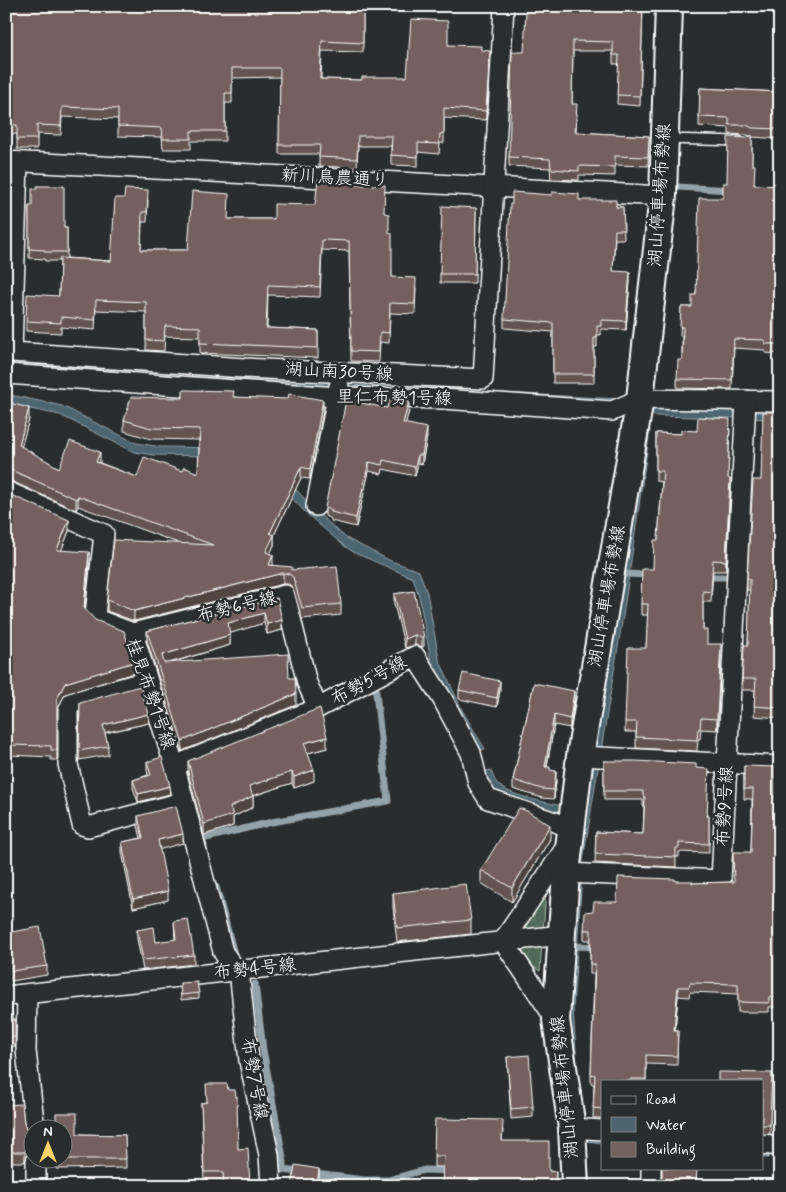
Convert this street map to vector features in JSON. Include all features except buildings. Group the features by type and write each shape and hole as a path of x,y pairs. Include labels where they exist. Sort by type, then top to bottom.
{"main road":[{"name":"湖山停車場布勢線","path":"575,1186 572,1128 556,1020 566,874 580,756 640,398 663,196 669,6"}],"street":[{"name":"湖山南30号線","path":"12,161 12,352 244,368 483,379 504,6"},
{"name":"新川鳥農通り","path":"12,161 663,196"},
{"path":"316,506 338,397 341,372"},
{"name":"里仁布勢1号線","path":"6,374 338,397 443,398 612,411 640,398 780,402"},
{"name":"布勢9号線","path":"566,874 721,880 746,400"},
{"name":"桂見布勢1号線","path":"6,491 104,534 95,615 98,620 132,633 174,766 223,952 238,971"},
{"name":"布勢6号線","path":"132,633 285,595 308,683 318,708"},
{"name":"布勢5号線","path":"174,766 318,708 415,656 443,700 471,753 478,783 488,799 571,834"},
{"path":"147,680 72,702 68,710 68,764 82,824 88,828 183,802"},
{"path":"580,756 780,766"},
{"path":"556,1020 503,941 571,834"},
{"name":"布勢4号線","path":"6,996 562,935"},
{"name":"布勢7号線","path":"238,971 249,1061 269,1155 271,1186"},
{"path":"27,994 26,1051 34,1120"},
{"path":"572,1128 601,1130"},
{"path":"764,1144 780,1146"},
{"path":"36,1170 36,1186"},
{"path":"651,1170 651,1186"}],"lane":[{"path":"665,139 747,141"}],"green space":[{"path":"546,891 543,932 518,934"},
{"path":"542,942 540,971 530,965 518,945"}],"water":[{"path":"6,361 155,375 620,399 661,408 780,413 780,419 654,416 617,406 6,369"},
{"path":"6,394 62,406 136,443 161,447 238,448 271,463 321,516 346,538 391,561 419,571 427,593 439,659 462,710 485,749 476,751 431,661 419,596 413,578 355,553 343,545 307,514 264,469 210,456 154,455 134,452 60,415 6,404"},
{"path":"643,429 650,430 623,616 583,860 573,1009 585,1136 601,1138 601,1143 585,1141 590,1186 583,1186 567,1006 582,821 521,805 492,791 482,772 491,770 494,779 499,785 517,795 583,810"}],"waterway":[{"path":"677,187 732,190"},
{"path":"625,574 650,575"},
{"path":"703,577 725,577"},
{"path":"204,845 202,839 272,822 388,801 375,684"},
{"path":"216,887 234,954"},
{"path":"574,946 600,947"},
{"path":"255,984 263,1050 284,1163 283,1170 364,1180 388,1180 424,1170 453,1171"}]}
